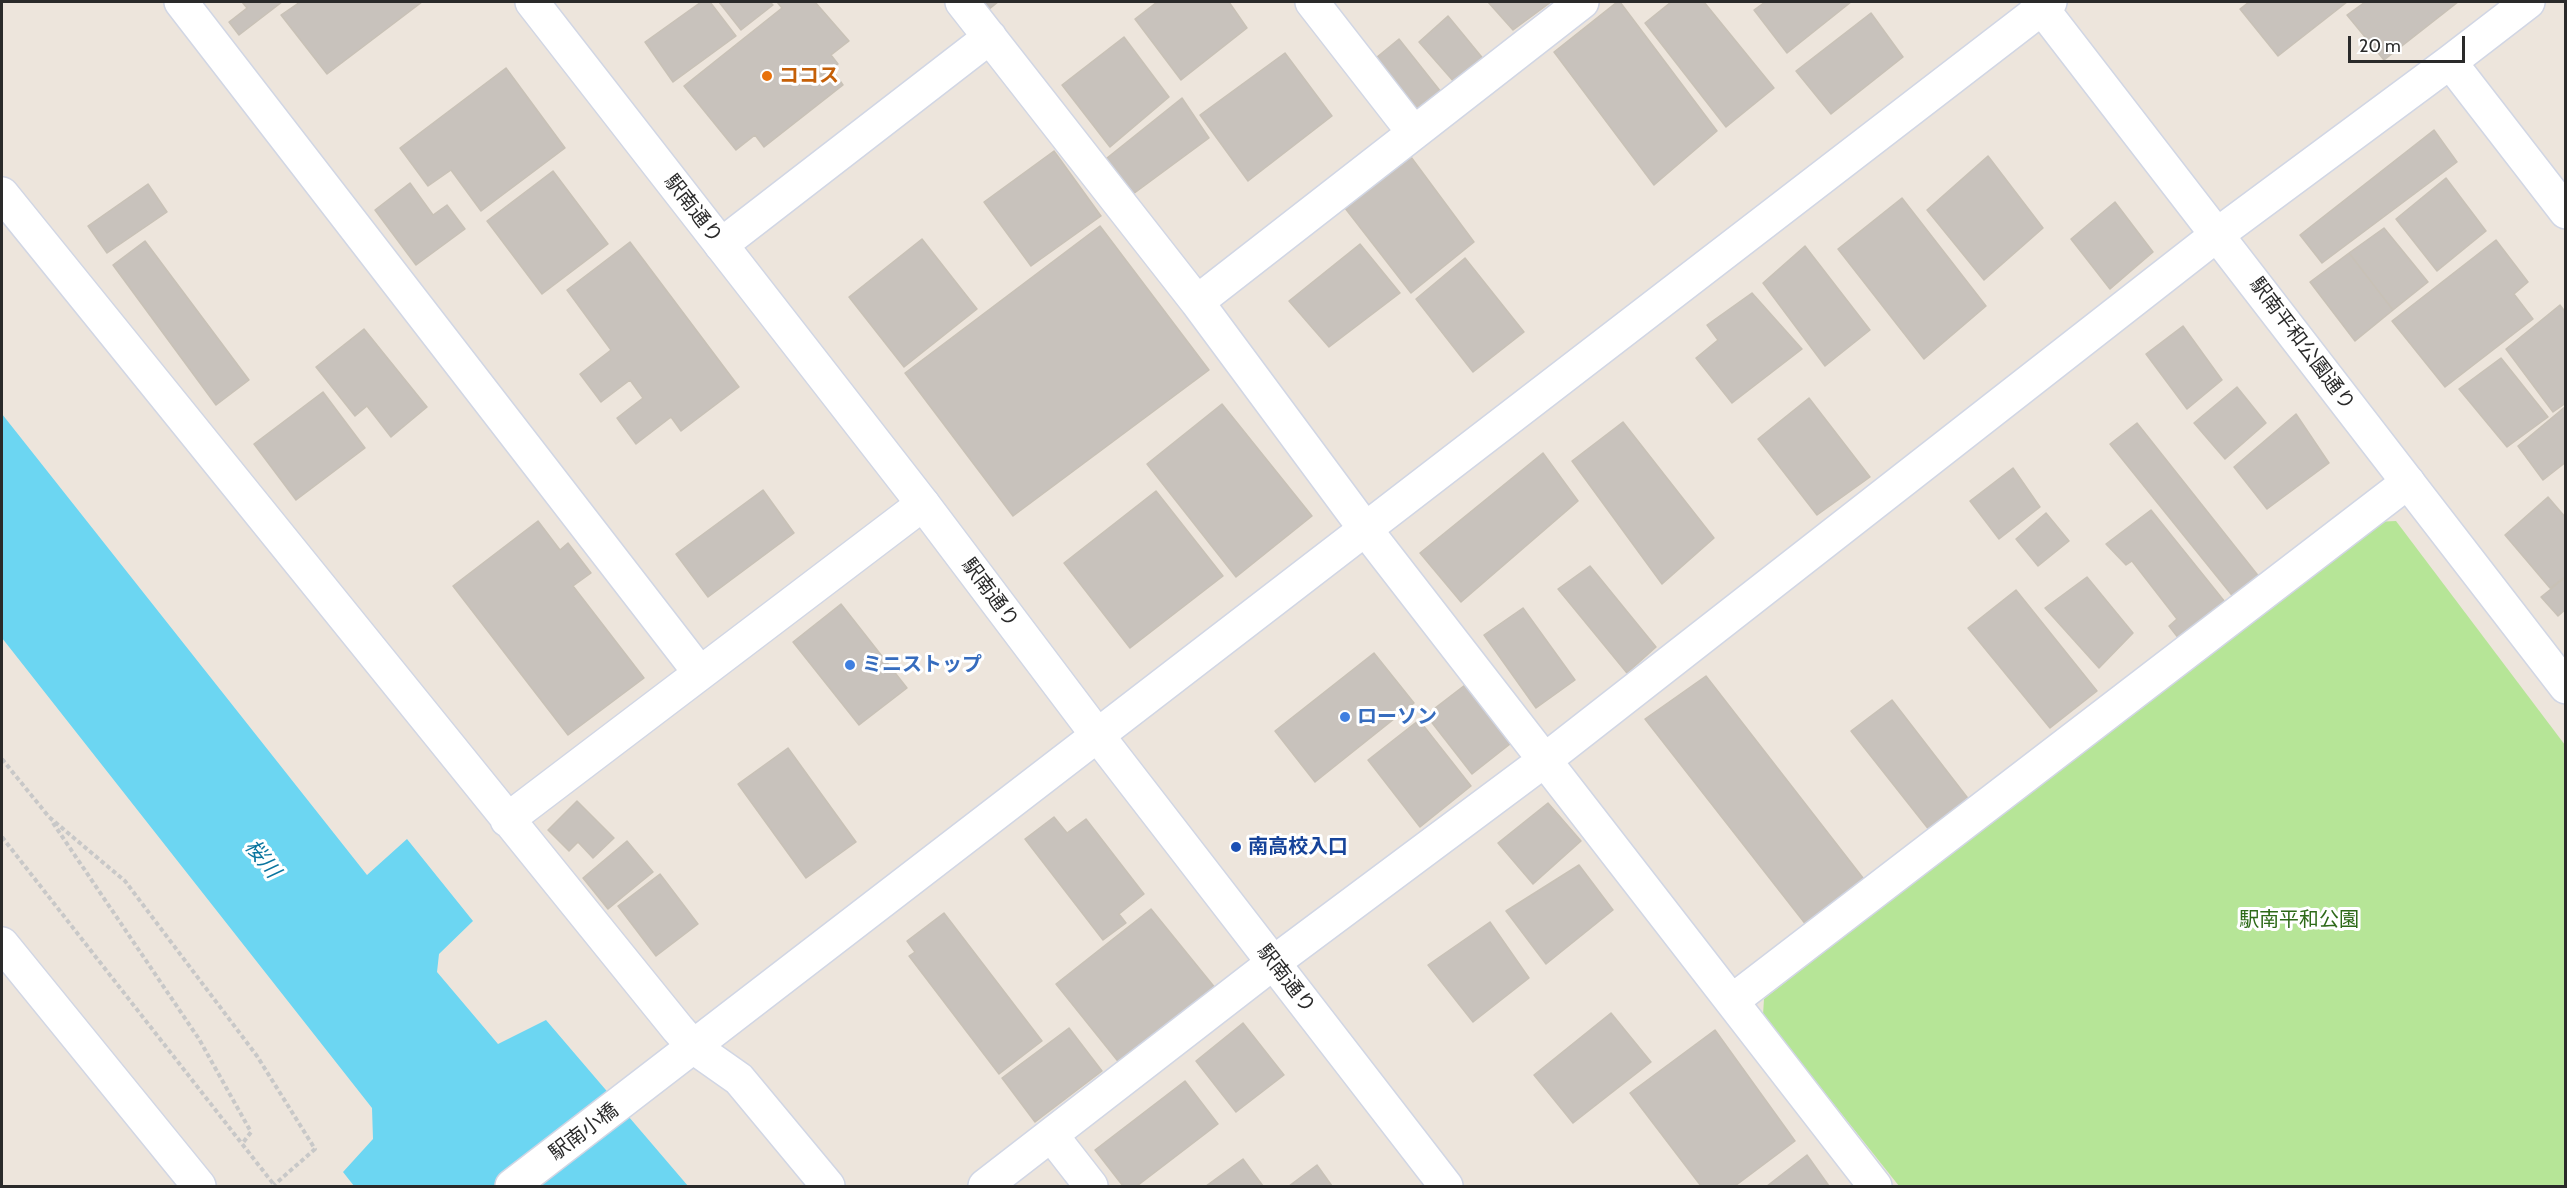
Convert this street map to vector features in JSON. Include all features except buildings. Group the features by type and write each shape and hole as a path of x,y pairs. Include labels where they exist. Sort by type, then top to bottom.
{"street":[{"path":"182,2 700,673"},
{"name":"駅南通り","path":"532,2 923,504 1098,736 1446,1186"},
{"path":"962,2 1197,302 1366,530 1875,1186"},
{"path":"1312,2 1414,133"},
{"path":"1197,302 1582,2"},
{"path":"985,1186 1273,963 1545,760 2218,234 2528,2"},
{"name":"駅南平和公園通り","path":"2043,4 2565,687"},
{"name":"駅南小橋","path":"512,1186 1366,530 2043,4"},
{"path":"721,245 990,38"},
{"path":"2450,62 2565,212"},
{"path":"2,194 507,820 695,1047 739,1079 828,1186"},
{"path":"1732,1001 2408,482"},
{"path":"507,820 923,504"},
{"path":"2,944 199,1186"},
{"path":"1052,1136 1091,1186"}],"path":[{"path":"2,759 49,817 199,1039 251,1132 242,1144"},
{"path":"2,837 274,1186 315,1149 257,1056 125,881 49,817"}],"green space":[{"name":"駅南平和公園","path":"2396,521 2565,745 2565,1186 1899,1186 1763,1015 1764,999 2375,522"}],"water":[{"name":"桜川","path":"2,414 367,875 407,839 473,921 439,954 437,972 498,1044 546,1020 688,1186 354,1186 343,1172 373,1139 372,1108 2,638"}],"place":[{"name":"ココス","path":"767,76"},
{"name":"ミニストップ","path":"850,665"},
{"name":"ローソン","path":"1345,717"},
{"name":"南高校入口","path":"1236,847"}]}
